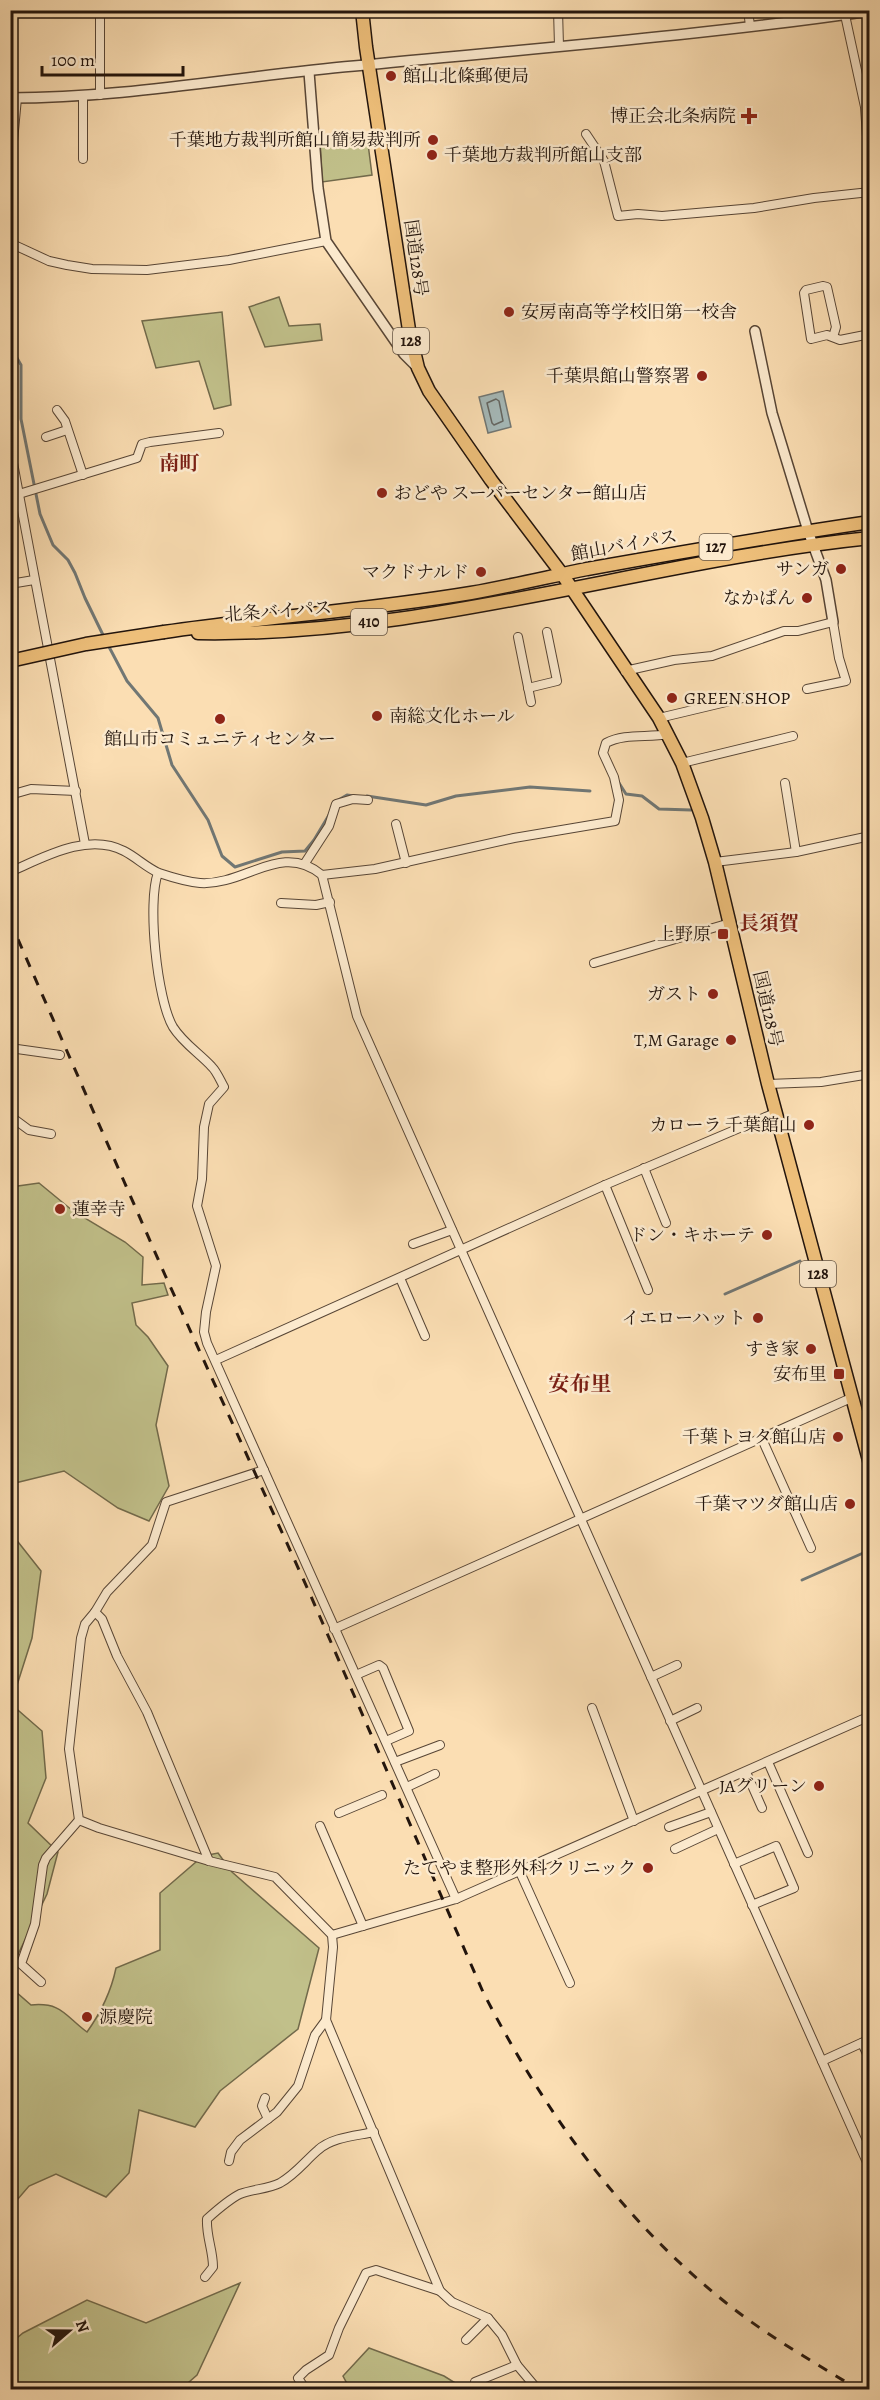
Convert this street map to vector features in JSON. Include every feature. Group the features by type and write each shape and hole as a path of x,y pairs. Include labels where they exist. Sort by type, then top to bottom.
{"highway":[{"name":"国道128号","path":"362,10 409,330 418,368 441,410 562,574"},
{"name":"館山バイパス","path":"562,574 870,522"},
{"name":"館山バイパス","path":"572,589 701,563 870,538"},
{"name":"128","path":"562,574 572,589"},
{"name":"北条バイパス","path":"10,661 86,644 164,632 388,605 472,592 562,574"},
{"name":"国道128号","path":"572,589 659,718 682,763 702,818 715,862 775,1113 851,1398 863,1419 870,1464"},
{"name":"北条バイパス","path":"164,632 294,631 473,607 572,589"}],"street":[{"path":"100,10 100,95"},
{"path":"558,10 559,46"},
{"path":"748,10 750,26"},
{"path":"10,174 14,98 153,91 212,82 750,26 870,11"},
{"path":"844,15 865,107 870,181"},
{"path":"309,72 318,188 326,241 404,354 418,368"},
{"path":"83,95 83,159"},
{"path":"586,134 604,161 618,216 638,214 662,216 754,208 870,192"},
{"path":"10,243 49,261 67,265 92,269 147,270 229,260 326,241"},
{"path":"834,337 836,327 827,287 806,290 804,292 811,339 827,335 840,340 870,334"},
{"path":"755,331 772,413 808,531 826,580 839,658 846,681 807,689"},
{"path":"57,410 68,429 83,475"},
{"path":"46,437 68,429"},
{"path":"19,494 137,458 142,444 219,433"},
{"path":"10,447 85,844"},
{"path":"10,584 34,580"},
{"path":"626,671 674,660 712,656 784,631 798,631 833,622"},
{"path":"528,688 557,681 547,632"},
{"path":"518,637 531,702"},
{"path":"659,718 743,698"},
{"path":"322,875 375,869 514,838 615,821 620,800 614,777 603,753 606,743 618,737 652,737 668,734"},
{"path":"682,763 793,736"},
{"path":"785,783 795,852"},
{"path":"10,795 31,789 76,791"},
{"path":"305,863 329,826 336,804 353,799 368,800"},
{"path":"396,824 405,862"},
{"path":"715,862 795,852 870,836"},
{"path":"10,872 85,844 106,844 122,850 158,873 200,883 224,881 279,862 305,863 322,875 357,1016 870,2169"},
{"path":"158,873 154,883 153,921 163,1000 173,1027 213,1069 224,1087 210,1104 204,1127 202,1179 197,1206 216,1266 204,1332 334,1629 456,1899"},
{"path":"281,903 316,905 330,902"},
{"path":"594,963 730,923"},
{"path":"10,1048 60,1055"},
{"path":"768,1084 821,1082 870,1074"},
{"path":"216,1360 644,1168 775,1113"},
{"path":"10,1116 29,1130 51,1134"},
{"path":"644,1168 666,1223"},
{"path":"606,1185 648,1290"},
{"path":"413,1244 452,1230"},
{"path":"399,1278 425,1336"},
{"path":"334,1629 851,1398"},
{"path":"762,1439 812,1548"},
{"path":"41,1982 21,1964 35,1924 43,1865 46,1858 79,1820 69,1749 81,1638 85,1624 107,1592 152,1545 166,1502 264,1470"},
{"path":"95,1612 102,1619 117,1656 147,1712 209,1861"},
{"path":"356,1675 379,1665 383,1668 409,1731 386,1741"},
{"path":"651,1677 677,1665"},
{"path":"592,1708 634,1821"},
{"path":"670,1720 697,1708"},
{"path":"332,1935 456,1899 870,1716"},
{"path":"395,1762 440,1745"},
{"path":"768,1762 808,1853"},
{"path":"746,1772 762,1808"},
{"path":"407,1787 435,1774"},
{"path":"339,1813 382,1795"},
{"path":"669,1827 711,1812"},
{"path":"79,1820 209,1861 275,1877 332,1935 326,2020 440,2290 452,2302 488,2318 502,2335 517,2366 538,2390"},
{"path":"320,1826 363,1926"},
{"path":"675,1849 718,1829"},
{"path":"734,1864 776,1846 794,1888 752,1905"},
{"path":"520,1872 570,1983"},
{"path":"229,2161 231,2152 240,2140 277,2112 298,2086 315,2035 326,2020"},
{"path":"822,2061 866,2041 870,2060"},
{"path":"265,2098 262,2106 268,2119"},
{"path":"205,2277 213,2267 213,2251 206,2231 207,2219 217,2209 241,2194 277,2185 304,2165 319,2148 339,2139 374,2132"},
{"path":"306,2390 298,2378 329,2355 339,2328 366,2273 376,2270 440,2290"},
{"path":"466,2340 488,2318"},
{"path":"475,2382 517,2366"}],"shaded area":[{"path":"367,136 372,175 322,182 320,140"},
{"path":"279,297 289,326 320,324 322,340 265,347 249,307"},
{"path":"222,312 231,405 214,409 199,361 156,368 142,321"},
{"path":"39,1183 73,1211 125,1242 143,1257 142,1285 164,1283 168,1295 132,1303 136,1325 148,1337 168,1366 156,1425 169,1486 149,1521 118,1508 64,1471 11,1484 11,1187"},
{"path":"11,1533 41,1571 32,1638 11,1704"},
{"path":"11,1704 42,1731 46,1778 28,1823 58,1852 47,1894 11,1969"},
{"path":"218,1853 232,1872 319,1948 298,2029 220,2091 195,2127 139,2110 129,2173 106,2197 56,2174 29,2186 11,2207 10,1972 15,1991 31,2005 57,2008 87,2032 105,2001 116,1968 160,1950 160,1893 203,1856"},
{"path":"240,2283 197,2375 181,2389 11,2389 11,2343 23,2333 87,2300 146,2323"},
{"path":"369,2348 444,2376 465,2389 350,2389 343,2376"}],"water":[{"path":"503,391 511,427 488,433 479,397"}],"waterway":[{"path":"10,346 21,365 21,419 40,514 53,545 68,560 75,573 104,637"},
{"path":"107,643 127,681 158,718 172,765 208,820 222,856 235,867 282,852 305,851 329,815"},
{"path":"619,783 626,794 642,796 659,809 691,810"},
{"path":"367,796 426,805 456,796 530,787 590,791"},
{"path":"335,802 347,795 354,796"},
{"path":"725,1294 800,1261"},
{"path":"802,1580 870,1550"}],"railway":[{"path":"10,921 165,1275 310,1594 483,1992 507,2036 559,2120 618,2198 651,2235 725,2302 757,2326 859,2390"}],"place":[{"name":"館山北條郵便局","path":"391,76"},
{"name":"博正会北条病院","path":"749,116"},
{"name":"千葉地方裁判所館山簡易裁判所","path":"433,140"},
{"name":"千葉地方裁判所館山支部","path":"432,155"},
{"name":"安房南高等学校旧第一校舎","path":"509,312"},
{"name":"千葉県館山警察署","path":"702,376"},
{"name":"おどや スーパーセンター館山店","path":"382,493"},
{"name":"サンガ","path":"841,569"},
{"name":"マクドナルド","path":"481,572"},
{"name":"なかぱん","path":"807,598"},
{"name":"GREEN SHOP","path":"672,698"},
{"name":"南総文化ホール","path":"377,716"},
{"name":"館山市コミュニティセンター","path":"220,719"},
{"name":"上野原","path":"723,934"},
{"name":"ガスト","path":"713,994"},
{"name":"T,M Garage","path":"731,1040"},
{"name":"カローラ 千葉館山","path":"809,1125"},
{"name":"蓮幸寺","path":"60,1209"},
{"name":"ドン・キホーテ","path":"767,1235"},
{"name":"イエローハット","path":"758,1318"},
{"name":"すき家","path":"811,1349"},
{"name":"安布里","path":"839,1374"},
{"name":"千葉トヨタ館山店","path":"838,1437"},
{"name":"千葉マツダ館山店","path":"850,1504"},
{"name":"JAグリーン","path":"819,1786"},
{"name":"たてやま整形外科クリニック","path":"648,1868"},
{"name":"源慶院","path":"87,2017"}],"district":[{"name":"南町","path":"179,463"},
{"name":"長須賀","path":"769,923"},
{"name":"安布里","path":"580,1384"}]}
